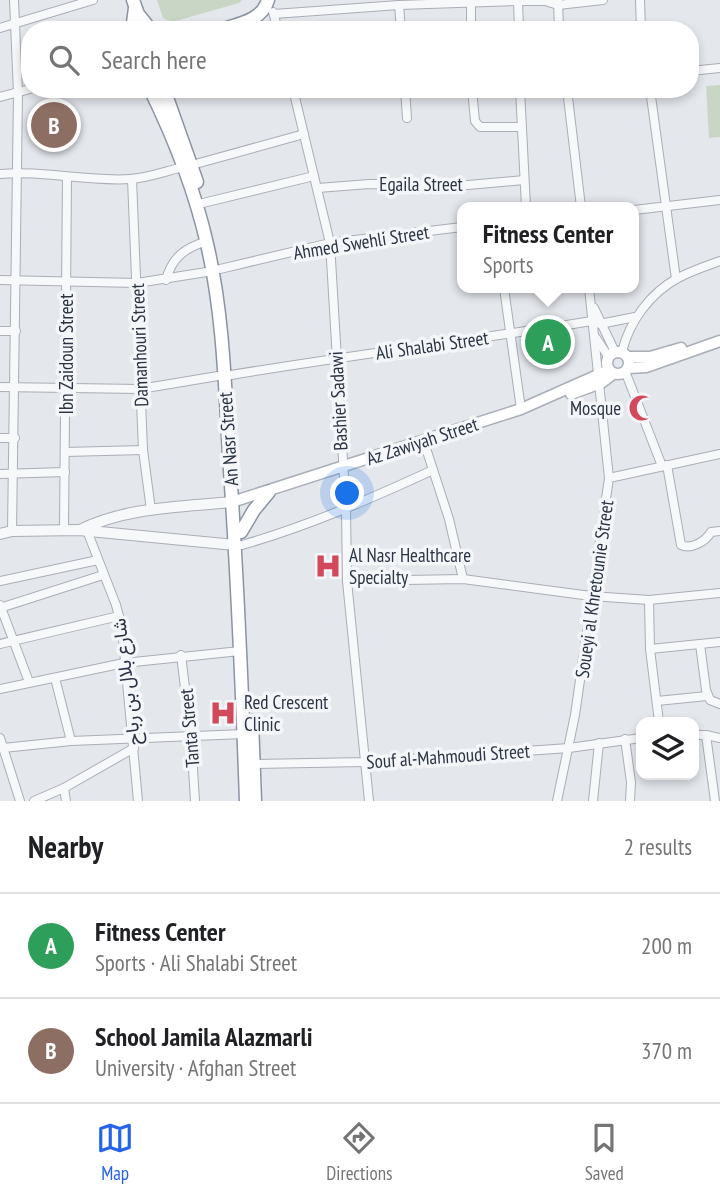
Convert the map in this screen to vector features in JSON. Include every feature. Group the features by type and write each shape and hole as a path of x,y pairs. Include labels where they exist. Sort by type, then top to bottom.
{"highway":[{"path":"132,21 133,3"},
{"path":"133,3 145,21"},
{"path":"244,21 258,16 270,6"},
{"name":"An Nasr Street","path":"154,98 203,204 216,270 227,375 255,801"},
{"name":"An Nasr Street","path":"167,98 216,270"},
{"path":"239,541 254,510 269,492"},
{"name":"An Nasr Street","path":"239,541 246,801"}],"main road":[{"path":"606,375 606,363 650,356 720,335"},
{"path":"621,359 646,367 720,341"},
{"name":"Az Zawiyah Street","path":"236,501 423,439 550,401 606,375 621,359"}],"street":[{"path":"12,531 15,472 18,93 14,0"},
{"path":"0,28 93,0"},
{"path":"270,6 603,0"},
{"path":"640,0 641,21"},
{"path":"518,1 519,21"},
{"path":"471,2 471,21"},
{"path":"558,2 559,21"},
{"path":"399,5 400,21"},
{"path":"699,70 720,68"},
{"path":"0,97 21,92"},
{"name":"Bashier Sadawi","path":"295,98 330,243 346,510 347,581 369,801"},
{"path":"406,98 407,118"},
{"path":"472,98 477,125 485,128 521,127"},
{"path":"520,98 526,202"},
{"path":"568,98 580,202"},
{"path":"651,98 676,279"},
{"path":"0,174 132,179 304,134"},
{"path":"203,204 314,176"},
{"name":"Ibn Zaidoun Street","path":"64,530 67,178"},
{"name":"Damanhouri Street","path":"132,179 143,450 151,510"},
{"name":"Egaila Street","path":"318,188 369,184 468,185 524,180"},
{"path":"639,209 720,200"},
{"name":"Ahmed Swehli Street","path":"0,280 137,283 166,280 330,243 457,229"},
{"path":"166,280 177,256 191,246 207,241"},
{"path":"621,359 635,317 655,296 676,279 720,261"},
{"path":"505,293 509,334 526,407"},
{"name":"Soueyi al Khretounie Street","path":"557,801 582,669 609,478 606,375 594,334 596,322 590,293"},
{"name":"Ali Shalabi Street","path":"0,387 140,389 336,357 635,317"},
{"path":"596,322 621,359 664,465 681,545 686,547 704,541 711,532 720,531"},
{"path":"0,331 16,331"},
{"path":"594,334 621,359"},
{"path":"0,438 15,438"},
{"path":"423,439 449,519 463,579"},
{"path":"65,452 143,450"},
{"path":"609,478 720,454"},
{"path":"0,534 12,531 84,530 239,541 284,533 346,510 433,470"},
{"path":"0,474 65,472"},
{"path":"84,530 151,510 236,501"},
{"name":"شارع بلال بن رباح","path":"84,530 119,616 123,635 138,801"},
{"path":"0,581 98,560"},
{"path":"29,682 0,607 103,575"},
{"path":"347,581 463,579 591,596 649,600 720,593"},
{"path":"649,600 650,649 659,717"},
{"path":"0,645 119,616"},
{"path":"650,649 720,642"},
{"path":"700,644 708,696 710,700 720,704"},
{"path":"0,689 124,663 240,651"},
{"name":"Tanta Street","path":"181,655 191,737 195,801"},
{"path":"55,678 71,741"},
{"path":"657,701 708,696"},
{"path":"3,748 71,741 134,743 244,734"},
{"path":"699,735 720,738"},
{"path":"706,735 715,801"},
{"path":"0,738 20,801"},
{"name":"Souf al-Mahmoudi Street","path":"254,764 365,762 569,748 636,738"},
{"path":"625,739 631,782 630,801"},
{"path":"34,801 64,788 134,743"},
{"path":"593,801 599,743"},
{"path":"64,788 66,801"}],"green space":[{"path":"157,0 242,0 176,21 163,18"},
{"path":"720,85 720,137 709,138 706,86"}],"place":[{"name":"School Jamila Alazmarli","path":"54,125"},
{"name":"Fitness Center","path":"548,342"},
{"name":"Mosque","path":"642,408"},
{"name":"Al Nasr Healthcare Specialty","path":"328,566"},
{"name":"Red Crescent Clinic","path":"223,713"}]}
